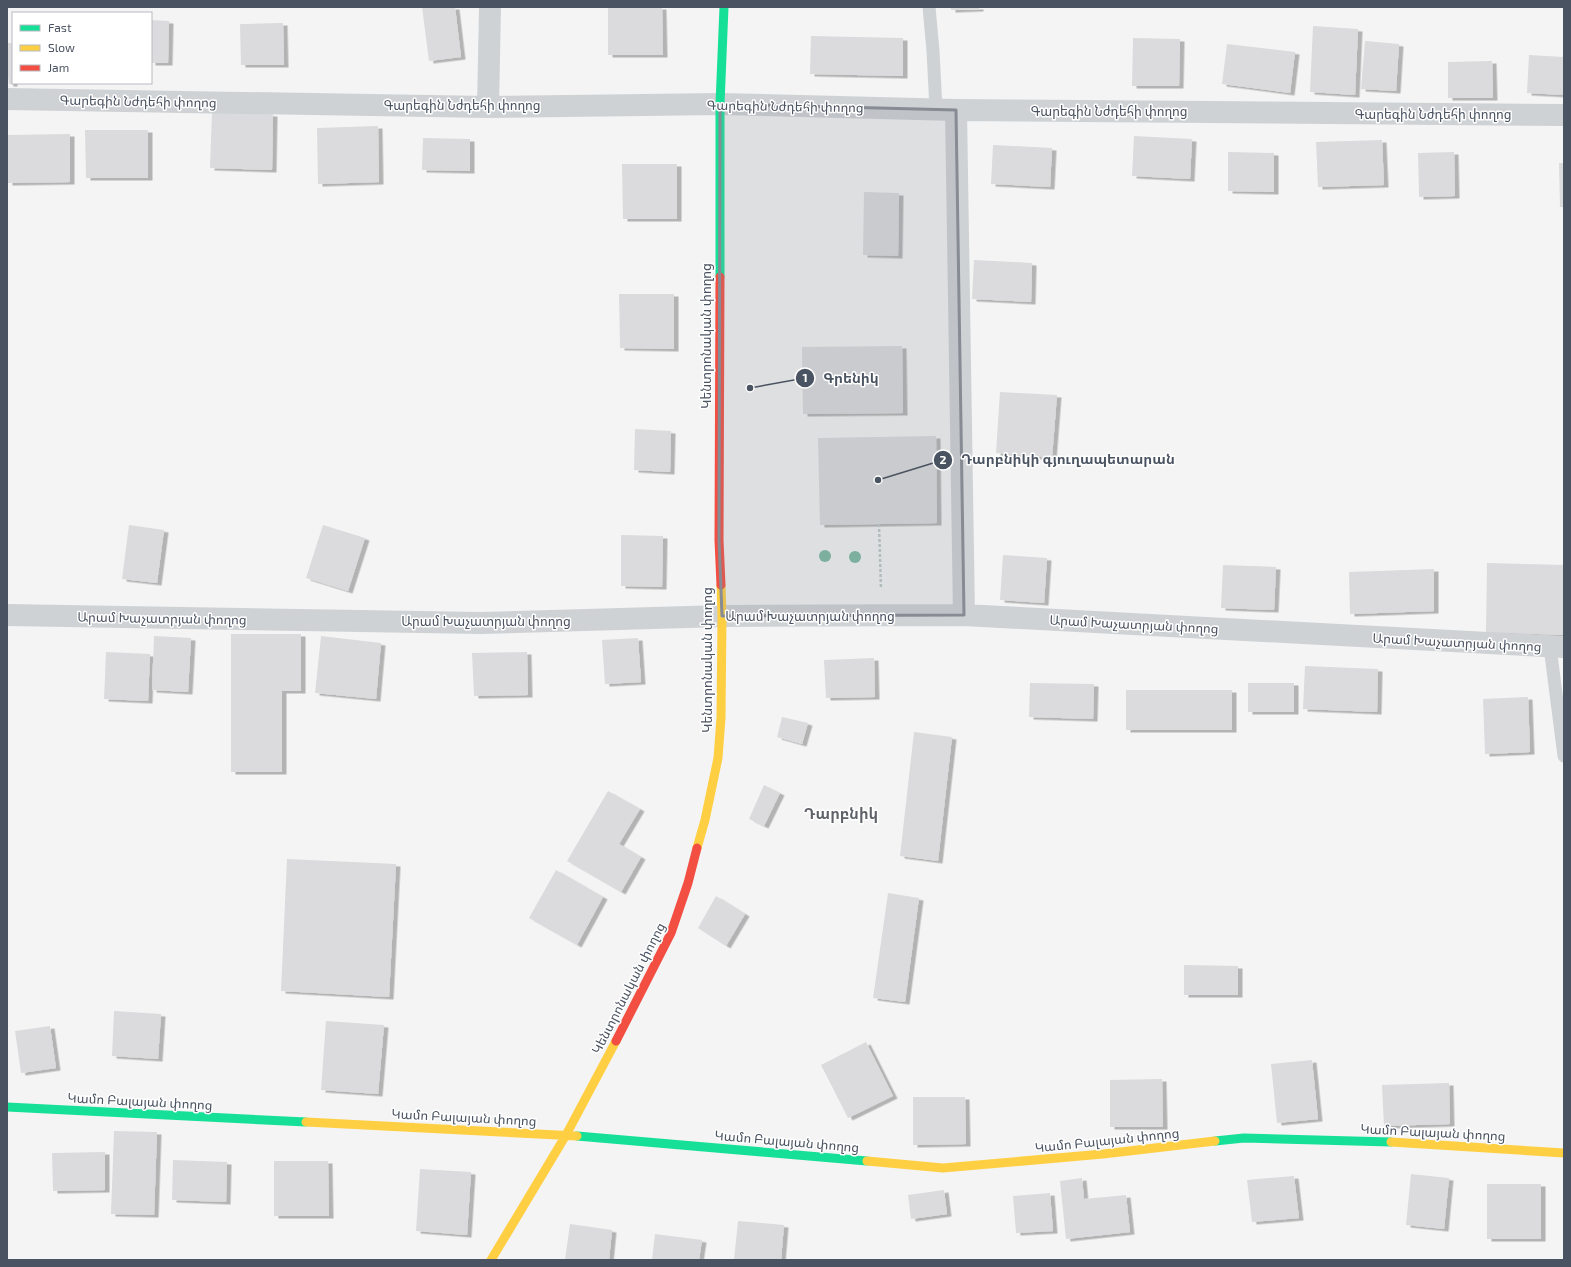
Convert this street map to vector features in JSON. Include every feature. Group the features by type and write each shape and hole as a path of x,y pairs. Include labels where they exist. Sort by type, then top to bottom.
{"street":[{"path":"488,106 490,7"},
{"name":"Կենտրոնական փողոց","path":"491,1260 566,1135 621,1032 671,933 688,883 705,820 718,758 721,718 722,616 719,540 720,104 724,7"},
{"name":"Գարեգին Նժդեհի փողոց","path":"7,99 488,106 720,104 946,109 1564,115"},
{"path":"946,109 964,615"},
{"name":"Արամ Խաչատրյան փողոց","path":"7,615 481,623 722,616 964,615 1557,647"},
{"name":"Կամո Բալայան փողոց","path":"7,1107 566,1135 943,1168 1103,1154 1244,1138 1381,1141 1564,1153"}],"lane":[{"path":"929,7 933,51 946,109"},
{"path":"1557,647 1564,756"}],"path":[{"path":"879,524 881,615"}],"highlighted area":[{"path":"720,104 956,110 964,615 722,616 719,540"}],"building":[{"path":"422,7 455,7 461,57 429,61"},
{"path":"608,7 662,7 663,55 608,55"},
{"path":"951,7 979,7 979,9 951,10"},
{"path":"152,20 169,21 168,63 152,63"},
{"path":"283,23 284,65 241,65 240,24"},
{"path":"1313,26 1358,29 1355,95 1310,92"},
{"path":"811,36 903,38 903,76 810,74"},
{"path":"1133,38 1180,39 1179,86 1132,86"},
{"path":"1365,41 1399,44 1396,91 1361,89"},
{"path":"7,43 12,43 12,84 9,84 7,68"},
{"path":"1227,44 1295,52 1290,93 1222,84"},
{"path":"1529,55 1564,57 1564,95 1527,93"},
{"path":"1492,61 1493,98 1448,98 1448,62"},
{"path":"212,112 273,114 272,170 210,168"},
{"path":"378,126 379,182 318,184 317,128"},
{"path":"85,130 148,130 148,178 86,178"},
{"path":"70,134 70,182 8,183 7,135"},
{"path":"1134,136 1192,139 1190,179 1132,176"},
{"path":"423,138 470,139 470,171 422,170"},
{"path":"1382,140 1384,185 1318,187 1316,142"},
{"path":"993,145 1052,148 1050,187 991,184"},
{"path":"1228,152 1274,153 1274,192 1228,191"},
{"path":"1454,152 1455,196 1419,197 1418,153"},
{"path":"1559,163 1564,163 1564,207 1560,207"},
{"path":"622,164 677,164 677,219 623,219"},
{"path":"864,192 899,193 898,256 863,255"},
{"path":"974,260 1032,263 1031,302 972,299"},
{"path":"619,294 674,294 674,349 620,348"},
{"path":"902,346 903,413 803,414 802,347"},
{"path":"1000,392 1057,395 1052,458 996,453"},
{"path":"635,429 671,431 670,472 634,470"},
{"path":"936,436 937,523 820,525 818,438"},
{"path":"129,525 164,530 157,583 122,579"},
{"path":"323,525 365,538 348,591 306,578"},
{"path":"621,535 663,536 662,587 621,586"},
{"path":"1003,555 1047,558 1044,603 1000,600"},
{"path":"1487,563 1564,565 1564,635 1486,632"},
{"path":"1223,565 1276,567 1274,610 1221,608"},
{"path":"1434,569 1434,611 1350,614 1349,572"},
{"path":"231,634 301,634 301,691 282,691 282,772 231,772"},
{"path":"154,636 191,638 188,692 152,690"},
{"path":"321,636 381,643 376,699 315,693"},
{"path":"638,638 641,682 605,684 602,640"},
{"path":"106,652 150,654 148,701 104,699"},
{"path":"527,652 528,695 474,696 472,653"},
{"path":"874,658 875,697 826,698 824,660"},
{"path":"1305,666 1378,669 1377,712 1303,709"},
{"path":"1030,683 1094,684 1093,719 1029,717"},
{"path":"1248,683 1294,683 1294,712 1248,712"},
{"path":"1126,690 1232,690 1232,730 1126,730"},
{"path":"1528,697 1530,752 1485,754 1483,699"},
{"path":"782,717 808,723 802,744 777,737"},
{"path":"914,732 952,737 938,861 900,856"},
{"path":"764,785 780,793 764,826 749,819"},
{"path":"608,791 640,809 619,844 641,857 621,892 567,861"},
{"path":"287,859 396,864 389,997 281,991"},
{"path":"556,870 603,897 577,945 529,918"},
{"path":"888,893 919,898 905,1002 873,998"},
{"path":"716,896 745,914 726,946 698,928"},
{"path":"1184,965 1238,966 1238,995 1184,995"},
{"path":"114,1011 161,1014 158,1059 112,1056"},
{"path":"326,1021 384,1025 378,1094 321,1090"},
{"path":"50,1026 56,1068 21,1073 15,1031"},
{"path":"866,1042 893,1096 848,1118 821,1065"},
{"path":"1312,1060 1318,1119 1277,1123 1271,1064"},
{"path":"1162,1079 1163,1127 1110,1127 1110,1080"},
{"path":"1449,1083 1450,1124 1384,1126 1382,1085"},
{"path":"913,1097 965,1097 966,1144 913,1145"},
{"path":"114,1131 157,1132 154,1215 111,1214"},
{"path":"105,1152 105,1190 53,1191 52,1153"},
{"path":"173,1160 227,1162 226,1202 172,1200"},
{"path":"274,1161 328,1161 329,1216 274,1216"},
{"path":"420,1169 471,1172 467,1235 416,1231"},
{"path":"1411,1174 1449,1178 1444,1229 1406,1225"},
{"path":"1294,1176 1299,1218 1252,1222 1247,1180"},
{"path":"1082,1178 1084,1199 1126,1195 1130,1232 1066,1239 1060,1181"},
{"path":"1487,1184 1541,1184 1541,1239 1487,1239"},
{"path":"944,1190 947,1214 911,1219 908,1195"},
{"path":"1050,1193 1053,1231 1016,1233 1013,1196"},
{"path":"738,1221 784,1225 781,1260 734,1260"},
{"path":"570,1224 612,1230 609,1260 565,1260"},
{"path":"655,1234 702,1240 699,1260 652,1260"}],"traffic: fast":[{"path":"720,277 720,104 724,7"},
{"path":"7,1107 306,1122"},
{"path":"577,1136 867,1161"},
{"path":"1215,1141 1244,1138 1391,1142"}],"traffic: slow":[{"path":"697,848 705,820 718,758 721,718 721,585"},
{"path":"491,1260 566,1135 616,1041"},
{"path":"306,1122 577,1136"},
{"path":"867,1161 943,1168 1103,1154 1215,1141"},
{"path":"1391,1142 1564,1153"}],"traffic: jam":[{"path":"720,277 719,540 721,585"},
{"path":"616,1041 671,933 688,883 697,848"}],"place":[{"name":"Գրենիկ","path":"750,388"},
{"name":"Դարբնիկի գյուղապետարան","path":"878,480"}],"district":[{"name":"Դարբնիկ","path":"841,814"}]}
